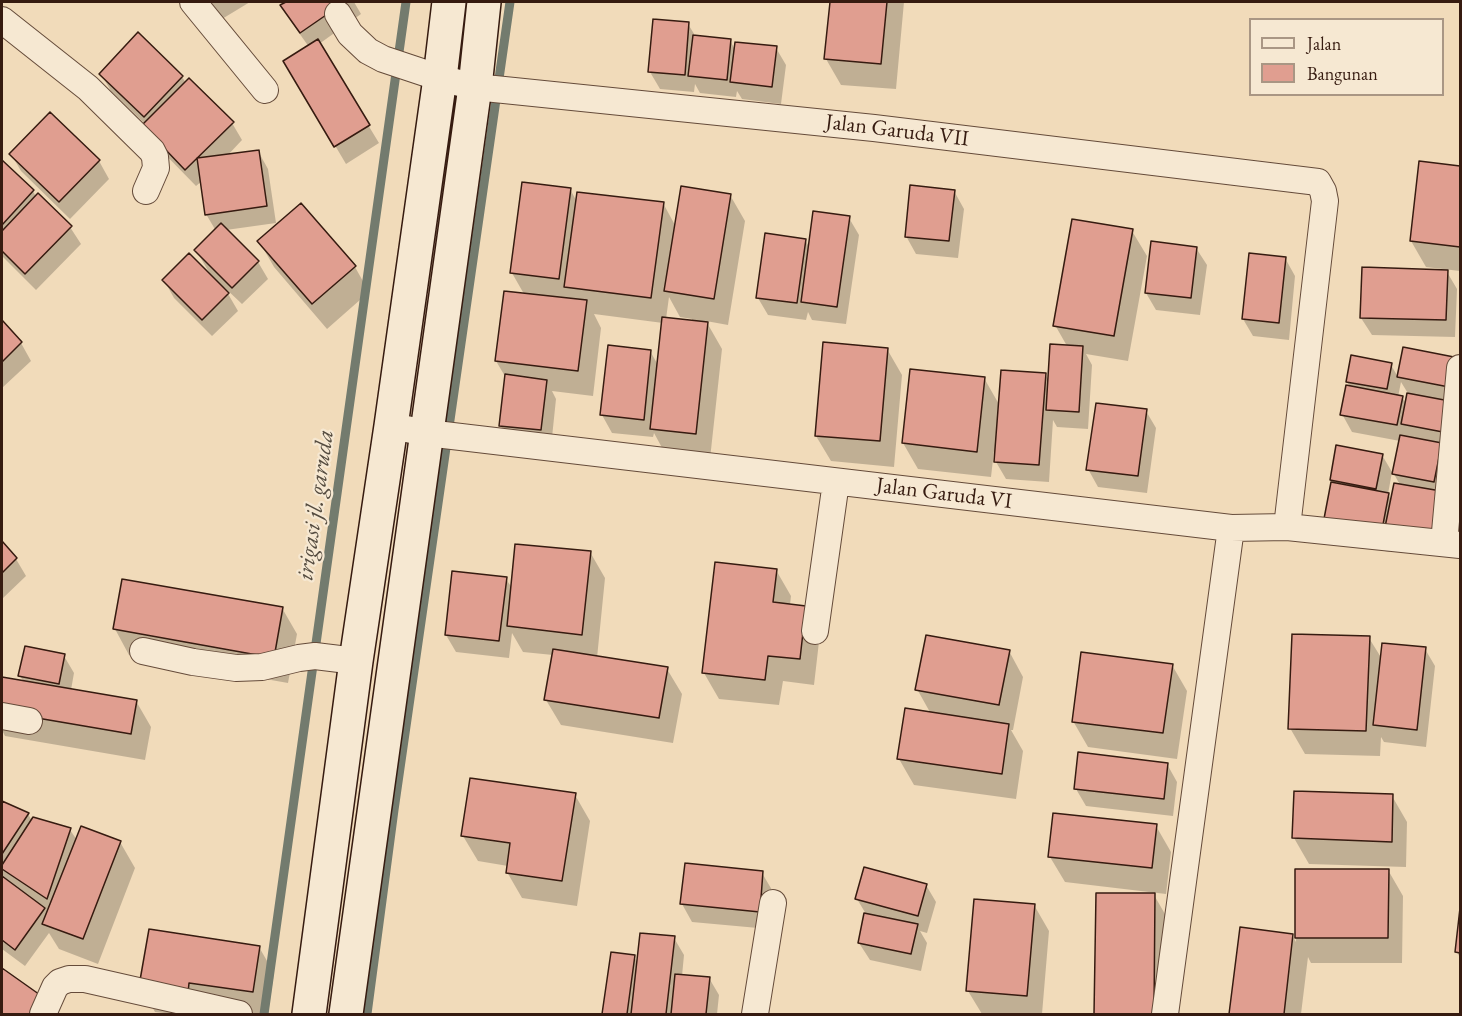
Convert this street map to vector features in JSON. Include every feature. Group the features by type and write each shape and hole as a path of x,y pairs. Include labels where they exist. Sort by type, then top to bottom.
{"main road":[{"path":"309,1014 356,661 391,426 449,2"},
{"path":"346,1014 428,433 475,87 484,2"}],"street":[{"path":"193,2 265,90"},
{"name":"Jalan Garuda VII","path":"338,14 350,34 368,51 440,78 475,87 874,128 1318,182 1325,201 1287,527"},
{"path":"2,20 88,88 152,151 156,168 146,191"},
{"path":"1453,544 1461,368"},
{"name":"Jalan Garuda VI","path":"391,426 428,433 1231,528 1287,527 1453,544"},
{"path":"815,631 836,482"},
{"path":"1165,1014 1231,528"},
{"path":"143,651 193,662 242,668 262,667 307,657 356,661"},
{"path":"2,716 29,721"},
{"path":"755,1014 772,903"},
{"path":"43,1014 55,987 60,982 69,979 86,979 239,1014"}],"building":[{"path":"286,2 345,2 300,33 280,5"},
{"path":"830,2 887,2 881,64 824,59"},
{"path":"653,19 689,22 685,75 648,72"},
{"path":"138,32 183,76 144,117 99,74"},
{"path":"693,35 731,39 727,80 688,76"},
{"path":"318,39 370,125 334,147 283,61"},
{"path":"735,42 777,46 772,87 730,82"},
{"path":"189,78 234,122 185,170 142,125"},
{"path":"50,112 100,160 59,202 9,154"},
{"path":"259,150 267,206 205,215 197,158"},
{"path":"2,160 34,190 2,225"},
{"path":"1419,161 1460,166 1460,247 1410,241"},
{"path":"522,182 571,188 559,279 510,273"},
{"path":"910,185 955,190 949,241 905,237"},
{"path":"681,186 731,194 714,299 664,291"},
{"path":"577,192 664,202 651,298 564,287"},
{"path":"38,193 72,226 25,274 2,251 2,231"},
{"path":"301,203 356,266 312,304 257,241"},
{"path":"813,211 850,216 837,307 801,302"},
{"path":"1072,219 1133,229 1114,336 1053,326"},
{"path":"221,223 259,261 232,288 194,250"},
{"path":"765,233 806,239 797,303 756,298"},
{"path":"1151,241 1197,247 1191,298 1145,293"},
{"path":"189,253 229,293 202,320 162,280"},
{"path":"1249,253 1286,257 1279,323 1242,319"},
{"path":"1362,267 1448,270 1446,320 1360,318"},
{"path":"504,291 587,300 578,371 495,361"},
{"path":"662,317 708,322 696,434 650,429"},
{"path":"2,320 22,342 2,362"},
{"path":"823,342 888,348 880,441 815,436"},
{"path":"1050,344 1083,346 1079,412 1046,410"},
{"path":"608,345 651,350 644,420 600,415"},
{"path":"1403,347 1454,357 1449,387 1397,377"},
{"path":"1351,355 1392,363 1387,389 1346,382"},
{"path":"910,369 985,377 977,452 902,443"},
{"path":"1001,370 1046,373 1039,465 994,462"},
{"path":"505,374 547,380 541,430 499,426"},
{"path":"1346,385 1403,396 1397,425 1340,415"},
{"path":"1407,393 1455,402 1448,433 1401,424"},
{"path":"1096,403 1147,409 1138,476 1086,470"},
{"path":"1400,435 1442,443 1434,482 1392,474"},
{"path":"1336,445 1383,454 1376,489 1330,480"},
{"path":"1331,482 1389,493 1381,535 1323,524"},
{"path":"1394,483 1441,491 1432,536 1385,527"},
{"path":"2,541 17,558 2,573"},
{"path":"515,544 591,551 582,635 507,626"},
{"path":"715,562 777,569 773,602 806,606 800,659 768,656 765,680 702,673"},
{"path":"452,571 507,577 499,641 445,635"},
{"path":"122,579 283,607 274,658 113,629"},
{"path":"1292,634 1370,636 1366,731 1288,729"},
{"path":"926,635 1010,650 999,705 915,690"},
{"path":"1382,643 1426,647 1417,730 1373,725"},
{"path":"25,646 65,654 59,684 18,676"},
{"path":"553,649 668,667 659,718 544,700"},
{"path":"1081,652 1173,664 1163,733 1072,722"},
{"path":"2,677 137,700 131,734 2,712"},
{"path":"905,708 1009,724 1002,774 897,759"},
{"path":"1078,752 1168,763 1164,799 1074,789"},
{"path":"470,778 576,793 562,881 506,873 510,843 461,836"},
{"path":"1294,791 1393,794 1392,842 1292,838"},
{"path":"2,801 29,813 2,854"},
{"path":"1053,813 1157,824 1152,868 1048,857"},
{"path":"33,817 71,828 47,899 2,869 2,865"},
{"path":"81,826 121,841 83,939 42,924"},
{"path":"685,863 763,871 760,912 680,904"},
{"path":"864,867 927,884 918,916 855,899"},
{"path":"1295,869 1389,869 1388,938 1295,938"},
{"path":"2,876 45,908 15,950 2,940"},
{"path":"1096,893 1155,893 1154,1014 1094,1014"},
{"path":"974,899 1035,904 1027,996 966,991"},
{"path":"1460,908 1460,953 1455,952"},
{"path":"864,913 918,924 911,954 858,943"},
{"path":"1240,927 1293,934 1284,1014 1229,1014"},
{"path":"149,929 260,946 253,992 189,983 188,993 139,986"},
{"path":"640,933 675,936 666,1014 631,1014"},
{"path":"611,952 635,955 627,1014 602,1014"},
{"path":"2,968 43,997 30,1014 2,1014"},
{"path":"675,974 710,977 706,1014 671,1014"}],"waterway":[{"name":"irigasi jl. garuda","path":"264,1014 406,2"},
{"path":"367,1014 394,810 510,2"}]}
